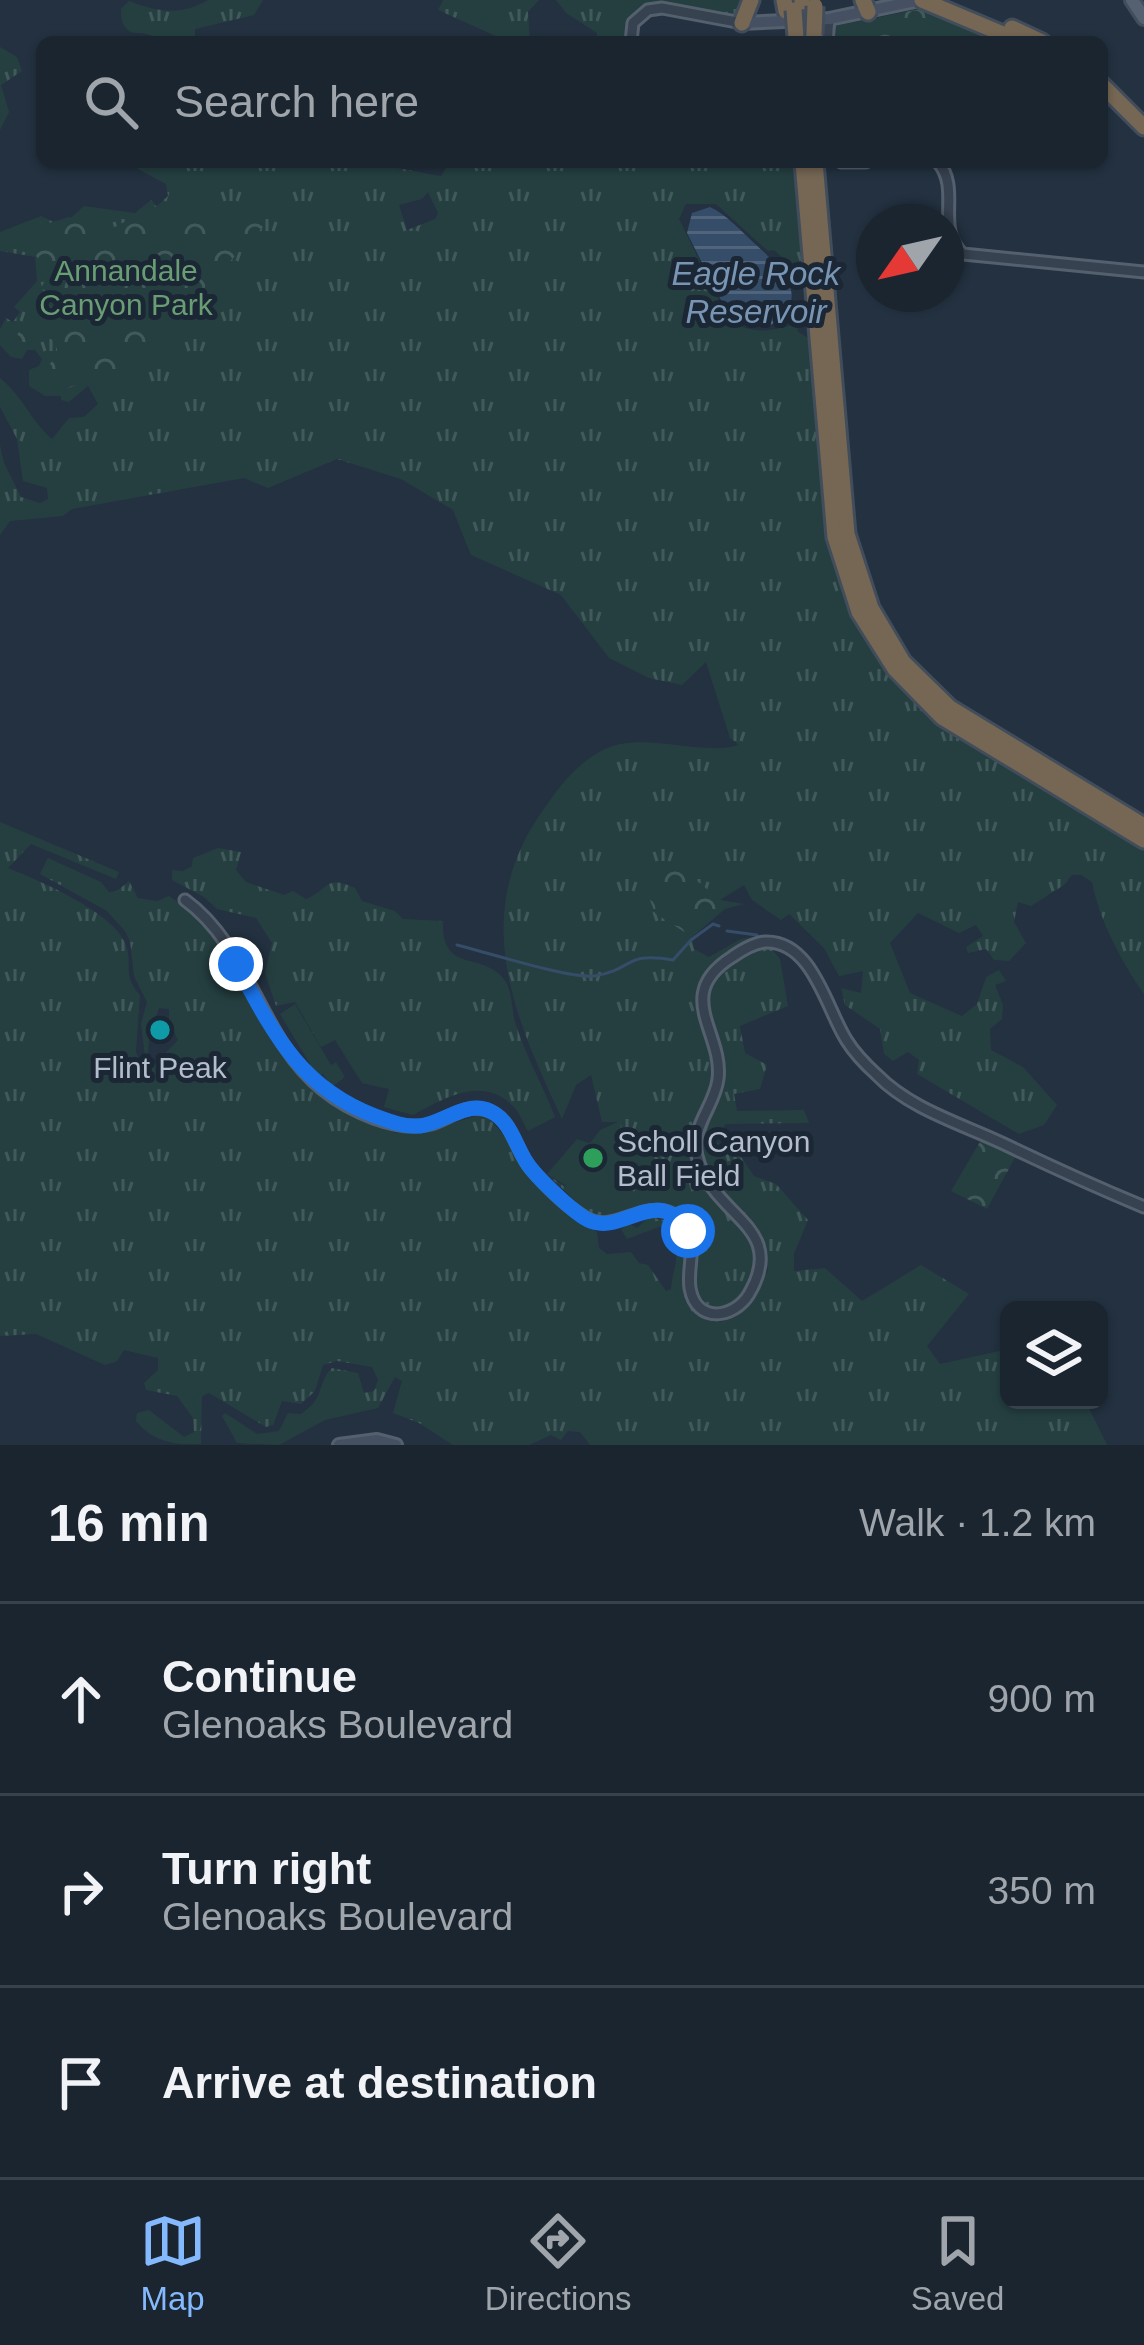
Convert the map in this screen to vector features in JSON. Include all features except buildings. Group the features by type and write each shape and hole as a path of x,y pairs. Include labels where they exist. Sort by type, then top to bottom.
{"highway":[{"path":"745,23 753,0"},
{"path":"921,0 946,4 1027,36"},
{"path":"946,4 1010,36"},
{"path":"796,6 801,36"},
{"path":"796,6 801,36"},
{"path":"1108,81 1144,113"},
{"path":"1108,91 1144,127"},
{"path":"810,168 828,389 832,515 844,573 869,631 911,687 962,731 1144,833"},
{"path":"828,389 847,534 871,608 889,641 919,680 968,722 1144,833"}],"main road":[{"path":"745,23 796,6 829,19 866,4 921,0"},
{"path":"339,1445 376,1440 396,1445"}],"street":[{"path":"632,36 633,23 648,10 662,8 745,23"},
{"path":"807,36 829,19"},
{"path":"942,168 949,179 949,236 963,254 1144,272"},
{"path":"185,900 218,932 280,1041 321,1088 356,1109 405,1126 430,1124 468,1109 488,1110 506,1123 530,1168 587,1219 612,1222 646,1210 673,1214 691,1237 691,1293 709,1313 725,1315 741,1306 757,1280 762,1259 754,1235 707,1185 696,1153 700,1125 719,1072 702,1003 717,969 759,943 783,946 798,957 818,982 848,1043 893,1089 1043,1166 1144,1207"}],"green space":[{"path":"208,0 263,0 254,15 195,29 195,36 131,32 124,26 121,9 129,1 169,11"},
{"path":"443,0 539,0 528,12 530,36 496,36 438,10"},
{"path":"556,0 748,0 741,18 650,5 633,18 629,36 597,36"},
{"path":"925,8 994,36 834,36 835,26"},
{"path":"933,19 968,30 964,36 927,36"},
{"path":"0,47 17,57 22,71 1,85 9,112 0,130"},
{"path":"138,168 397,168 441,176 446,168 796,168 805,260 790,264 774,250 768,251 716,204 686,204 679,219 728,319 744,328 762,330 797,323 798,332 810,339 823,502 833,553 848,601 871,647 904,690 948,729 1144,847 1144,994 1111,938 1092,882 1081,875 1072,875 1031,906 1018,902 1014,922 1026,943 1009,961 994,960 986,949 968,953 966,947 983,936 976,925 959,933 918,913 890,943 910,993 962,1016 977,1004 986,977 999,970 1006,981 995,985 1003,1005 1002,1019 990,1029 991,1050 1023,1067 1057,1105 1044,1125 1019,1134 917,1074 919,1060 908,1052 893,1061 884,1054 880,1029 845,1005 841,988 861,993 863,971 839,976 824,948 789,914 781,920 752,900 744,885 720,900 655,913 692,937 694,949 709,957 741,939 761,936 780,959 788,1006 740,1026 745,1053 767,1065 760,1089 734,1094 737,1111 804,1110 809,1123 726,1124 715,1141 741,1157 754,1176 776,1184 808,1220 794,1254 794,1271 825,1268 862,1301 921,1265 969,1294 927,1346 940,1364 1000,1351 1000,1409 1089,1409 1107,1445 590,1445 580,1432 568,1431 561,1440 551,1435 529,1445 453,1445 393,1413 402,1381 395,1377 378,1408 325,1420 279,1445 237,1443 222,1416 225,1413 257,1434 279,1431 288,1413 301,1414 315,1402 332,1368 358,1373 364,1393 374,1391 378,1380 372,1367 337,1361 323,1365 315,1391 301,1404 282,1401 273,1425 266,1427 209,1393 202,1396 201,1444 182,1444 157,1438 136,1421 137,1413 149,1410 184,1437 194,1432 193,1418 177,1396 146,1390 144,1383 158,1370 158,1358 124,1350 117,1361 105,1365 36,1334 0,1336 0,822 119,872 116,879 31,844 8,868 73,898 118,931 125,943 131,981 140,995 136,1052 142,1065 154,1065 178,1040 169,1009 159,1008 149,1035 148,1058 141,1024 147,1002 134,976 125,931 107,911 40,874 48,858 101,882 109,892 129,881 138,898 157,901 169,896 193,912 219,942 259,1017 300,1075 324,1097 395,1133 421,1133 482,1114 501,1132 539,1186 597,1232 599,1248 607,1254 631,1252 639,1263 648,1265 666,1291 671,1289 676,1256 669,1235 661,1226 627,1239 621,1229 630,1224 637,1228 649,1217 673,1222 687,1250 694,1302 720,1322 739,1313 768,1271 754,1230 710,1176 701,1133 695,1128 693,1159 702,1183 749,1238 756,1257 752,1280 731,1310 708,1306 695,1290 697,1247 681,1221 653,1205 620,1215 591,1216 547,1174 565,1187 620,1122 602,1122 591,1075 576,1085 562,1119 529,1044 507,968 507,893 518,854 539,816 575,771 603,750 635,742 706,748 739,745 730,738 706,662 682,685 649,678 609,658 561,595 471,555 453,510 401,479 337,459 268,488 244,478 72,509 63,516 10,521 0,535 0,445 21,497 40,503 48,499 47,488 23,481 17,439 0,407 0,378 52,439 69,418 84,417 98,404 88,386 69,402 61,396 45,396 29,386 29,370 42,359 35,350 27,350 22,359 11,357 0,345 6,318 13,322 20,312 14,307 37,281 35,257 0,251 0,232 41,216 62,226 84,206 135,213 151,200 157,206 168,196 166,184","holes":["428,192 438,213 435,219 407,230 399,205 422,199"]},
{"name":"Annandale Canyon Park","path":"152,201 166,221 200,212 257,215 264,226 96,400 86,381 61,391 46,366 58,358 56,343 43,333 33,348 16,338 25,318 35,322 59,299 41,288 47,277 66,281 71,271 66,264 45,269 27,242 43,220 49,223 69,217 109,230 143,212"},
{"path":"218,848 241,852 236,870 246,882 284,895 293,891 306,899 338,883 355,888 362,901 395,911 403,919 443,921 444,938 455,955 494,970 506,982 519,1034 555,1117 528,1131 501,1097 476,1091 463,1092 413,1115 384,1107 389,1089 362,1083 335,1040 321,1047 295,1002 276,1006 265,973 272,943 256,918 217,909 172,880 172,870 183,871 192,866 193,858"},
{"path":"672,860 720,900 744,904 725,909 692,937 655,913 645,887"},
{"path":"295,1004 331,1065 336,1062 345,1077 332,1087 323,1074 317,1076 280,1014"},
{"name":"Scholl Canyon Ball Field","path":"620,1121 629,1192 595,1203 547,1174 577,1139 590,1143 600,1130"},
{"path":"984,1135 1018,1152 987,1209 951,1191"}],"water":[{"name":"Eagle Rock Reservoir","path":"710,207 764,252 788,282 790,304 771,325 746,327 727,312 687,233 692,213"}],"waterway":[{"path":"457,945 594,976 646,958 673,960 691,940 713,924 719,926"},
{"path":"727,931 757,935"}],"place":[{"name":"Flint Peak","path":"160,1030"},
{"name":"Scholl Canyon Ball Field","path":"593,1158"}],"route":[{"path":"236,964 291,1058 333,1097 405,1126 430,1124 468,1109 488,1110 506,1123 530,1168 587,1219 605,1223 646,1210 660,1211 679,1218 688,1231"}]}
